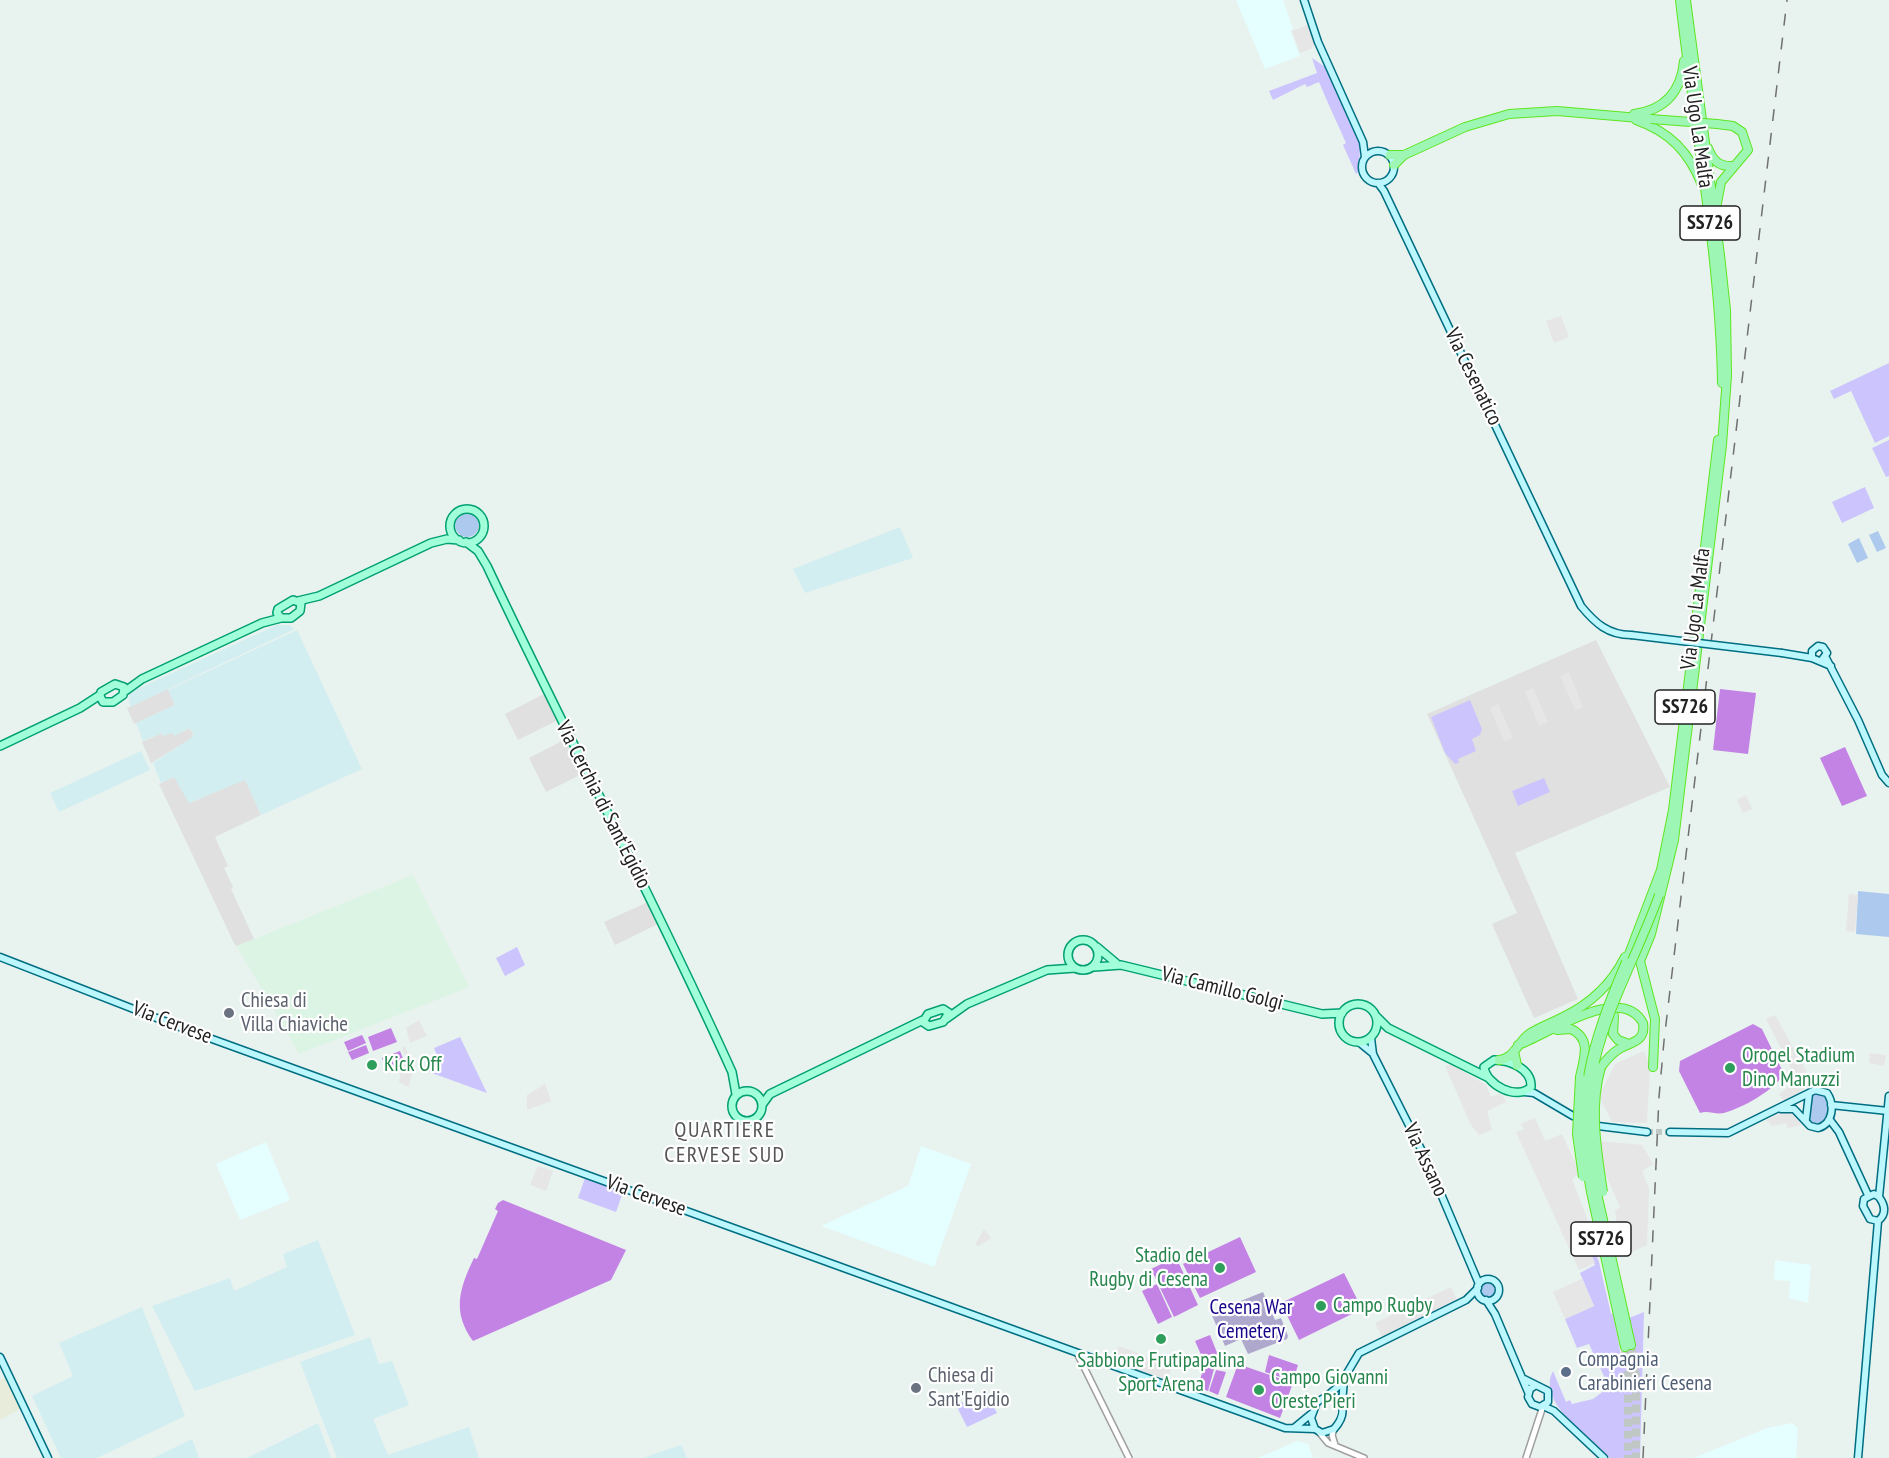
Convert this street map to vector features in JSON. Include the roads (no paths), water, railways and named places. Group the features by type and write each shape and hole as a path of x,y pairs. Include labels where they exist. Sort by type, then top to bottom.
{"highway":[{"name":"Via Ugo La Malfa","path":"1615,1286 1600,1237 1586,1163 1583,1119 1585,1082 1590,1055 1603,1014 1626,962 1661,870 1673,810 1717,446 1722,383 1721,323 1680,0"},
{"name":"Via Ugo La Malfa","path":"1628,1346 1592,1164 1589,1109 1591,1084 1595,1061 1609,1015 1651,918 1674,840 1722,445 1728,343 1720,255 1686,0"},
{"path":"1620,115 1652,112 1671,99 1683,78 1686,48"},
{"path":"1395,165 1404,155 1465,127 1509,114 1557,111 1733,126 1742,132 1748,150 1721,182 1716,196 1722,244 1720,255"},
{"path":"1620,115 1659,130 1677,142 1688,155 1706,196"},
{"path":"1703,136 1713,160 1720,165 1734,166"},
{"path":"1390,155 1404,155"},
{"path":"1653,1067 1655,1025 1640,961 1651,934 1659,895"},
{"path":"1630,1044 1621,1042 1614,1034 1612,1028 1614,1016 1651,918"},
{"path":"1499,1060 1508,1058 1532,1032 1576,1011 1602,990 1620,967 1637,932"},
{"path":"1516,1048 1589,1012 1623,1009 1637,1014 1643,1023 1642,1036 1612,1053 1601,1067 1595,1109 1595,1133 1611,1258"},
{"path":"1533,1038 1562,1029 1577,1032 1586,1047 1577,1108 1580,1161 1600,1237"},
{"path":"1516,1048 1517,1065"}],"main road":[{"path":"1304,0 1318,42 1363,142 1364,175 1378,183 1387,180"},
{"path":"1363,142 1374,151 1390,155 1395,165 1384,191"},
{"path":"1365,158 1374,151"},
{"name":"Via Cesenatico","path":"1378,183 1384,191 1583,605"},
{"path":"431,543 444,533 453,516 461,510 474,510 484,523 481,549 487,566"},
{"path":"451,523 452,533 463,541"},
{"path":"279,615 286,602 300,604 431,543 447,539 475,541 482,535"},
{"name":"Via Cerchia di Sant'Egidio","path":"463,541 478,551 487,566 555,711 680,958 732,1072"},
{"path":"102,698 108,686 123,688 262,622 279,615 293,617 300,604"},
{"path":"1583,605 1605,630 1631,635"},
{"path":"1583,605 1592,620 1605,630 1620,635 1823,659 1831,667 1880,772 1889,783"},
{"path":"1596,619 1621,632"},
{"path":"1799,655 1818,646 1823,647 1823,659"},
{"path":"1812,657 1813,649"},
{"path":"0,746 102,698 116,701 123,688"},
{"path":"1047,970 1073,944 1081,940 1090,941 1096,946 1099,957 1094,967 1083,971 1070,963 1068,951"},
{"name":"Via Camillo Golgi","path":"1096,946 1111,960 1121,965 1322,1014 1342,1013"},
{"name":"Via Cervese","path":"0,957 190,1031 809,1253 1078,1355 1284,1428 1316,1430"},
{"name":"Via Camillo Golgi","path":"1094,967 1121,965"},
{"path":"925,1022 931,1011 967,1004 1047,970 1075,968"},
{"path":"732,1072 736,1094 732,1101 732,1109 740,1120 748,1121 756,1118 770,1094 915,1026 925,1022 937,1025 967,1004"},
{"path":"1388,1028 1376,1032 1371,1038 1360,1043 1344,1037 1339,1025 1342,1013 1350,1006 1360,1004 1370,1008 1388,1028 1468,1066 1506,1090 1539,1096 1573,1116"},
{"path":"943,1009 949,1012 946,1019"},
{"name":"Via Camillo Golgi","path":"1322,1014 1339,1025"},
{"path":"1376,1032 1377,1017"},
{"name":"Via Assano","path":"1371,1038 1373,1054 1424,1155 1474,1269 1484,1300"},
{"name":"Via Assano","path":"1360,1043 1373,1054"},
{"path":"1468,1066 1477,1067 1499,1060 1517,1065 1528,1075 1539,1096"},
{"path":"1486,1064 1484,1071 1487,1077"},
{"path":"732,1072 747,1090 770,1094"},
{"path":"1525,1092 1532,1084"},
{"path":"736,1094 747,1090"},
{"path":"1670,1132 1728,1133 1781,1109 1815,1090 1824,1091 1830,1097 1830,1120 1825,1126 1818,1128 1810,1125 1794,1109 1781,1109"},
{"path":"755,1093 762,1105"},
{"path":"1806,1120 1809,1094"},
{"path":"1858,1458 1878,1221 1885,1208 1879,1197 1889,1096"},
{"path":"1831,1105 1887,1111"},
{"path":"1830,1120 1839,1132 1868,1195"},
{"path":"1598,1126 1647,1132"},
{"path":"1868,1195 1879,1197"},
{"path":"1868,1195 1863,1202 1865,1211 1870,1219 1878,1221"},
{"path":"1474,1269 1498,1284 1495,1314"},
{"path":"1345,1377 1343,1415 1334,1429 1326,1433 1316,1430 1311,1424 1312,1413 1317,1402 1340,1385 1359,1353 1466,1300 1479,1286 1490,1279"},
{"path":"1466,1300 1484,1300 1497,1296"},
{"path":"1484,1300 1495,1314 1524,1379 1528,1400 1534,1406 1543,1406 1554,1411 1604,1458"},
{"path":"0,1357 48,1458"},
{"path":"1524,1379 1546,1389 1554,1411"},
{"path":"1528,1392 1536,1385"},
{"path":"1327,1396 1338,1398 1342,1403"},
{"path":"1543,1406 1549,1399"},
{"path":"1294,1428 1312,1413"}],"street":[{"path":"1078,1355 1129,1458"},
{"path":"1534,1406 1539,1422"},
{"path":"1526,1458 1543,1406"},
{"path":"1334,1429 1332,1435 1335,1447"},
{"path":"1316,1430 1325,1441 1335,1447 1364,1458"}],"tunnel":[{"path":"1647,1132 1670,1132"},
{"path":"1631,1345 1636,1376 1636,1458"},
{"path":"1625,1347 1628,1377 1628,1458"}],"railway":[{"path":"1643,1458 1659,1097 1664,1041 1787,0"}],"place":[{"name":"Chiesa di Villa Chiaviche","path":"229,1013"},
{"name":"Kick Off","path":"372,1065"},
{"name":"Orogel Stadium Dino Manuzzi","path":"1730,1068"},
{"name":"Stadio del Rugby di Cesena","path":"1220,1268"},
{"name":"Campo Rugby","path":"1321,1306"},
{"name":"Sabbione Frutipapalina Sport Arena","path":"1161,1339"},
{"name":"Compagnia Carabinieri Cesena","path":"1566,1372"},
{"name":"Chiesa di Sant'Egidio","path":"916,1388"},
{"name":"Campo Giovanni Oreste Pieri","path":"1259,1390"}],"district":[{"name":"QUARTIERE CERVESE SUD","path":"725,1144"}],"park label":[{"name":"Cesena War Cemetery","path":"1251,1320"}]}
